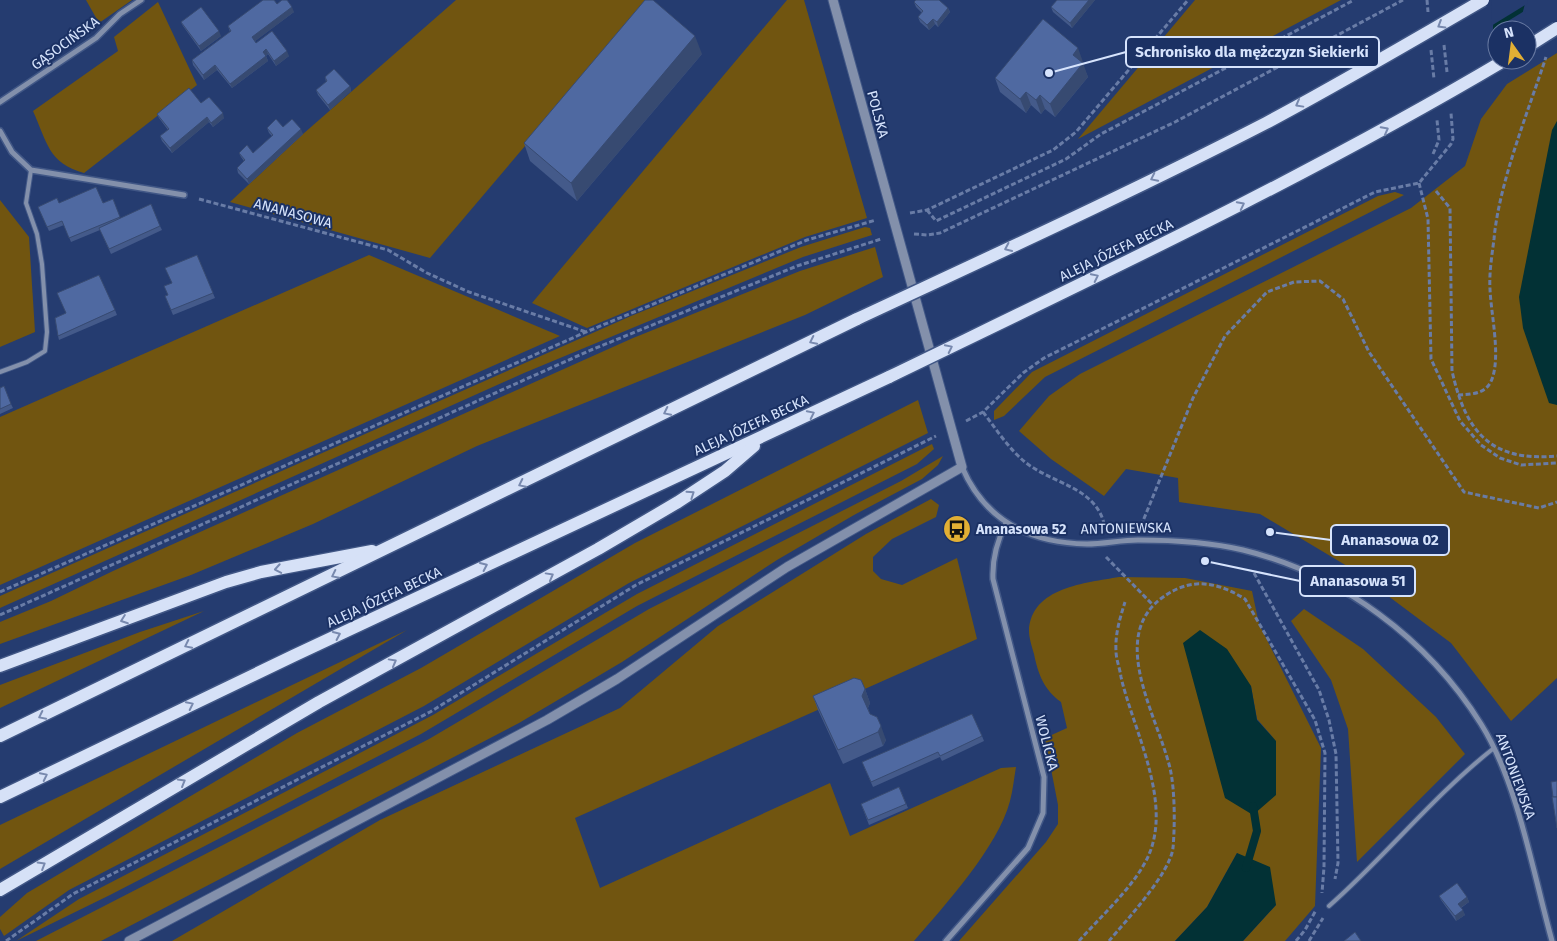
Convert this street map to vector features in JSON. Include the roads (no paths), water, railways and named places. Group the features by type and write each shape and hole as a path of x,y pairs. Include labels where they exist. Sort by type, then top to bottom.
{"main road":[{"path":"0,736 394,546 857,319 1101,204 1266,123 1390,55 1483,0"},
{"path":"1537,41 1557,28"},
{"name":"ALEJA JÓZEFA BECKA","path":"0,797 293,656 889,377 1292,180 1420,110 1487,70"},
{"path":"0,890 319,702 662,512 725,471 767,435"},
{"path":"0,666 226,582 261,572 394,546"}],"street":[{"name":"GĄSOCIŃSKA","path":"0,102 96,38 120,14 141,0"},
{"name":"POLSKA","path":"833,0 898,235"},
{"path":"0,131 12,152 31,170 184,195"},
{"name":"ANTONIEWSKA","path":"898,235 962,467 971,489 985,506 1006,523 1023,532 1065,542 1088,544 1135,540 1174,540 1242,550 1276,560 1319,577 1381,616 1422,650 1467,704 1494,748 1518,818 1552,941"},
{"path":"129,941 547,720 617,679 787,566 962,467"},
{"name":"WOLICKA","path":"946,941 1028,848 1043,813 1044,778 993,579 992,563 998,540 1006,523"}],"lane":[{"path":"0,372 27,362 45,351 46,329 42,264 37,234 26,203 31,170"},
{"path":"1329,906 1353,885 1438,798 1494,748"}],"waterway":[{"path":"1246,868 1257,831 1253,806"}],"place":[{"name":"Schronisko dla mężczyzn Siekierki","path":"1049,73"},
{"name":"Ananasowa 52","path":"957,529"},
{"name":"Ananasowa 02","path":"1270,532"},
{"name":"Ananasowa 51","path":"1205,561"}]}
